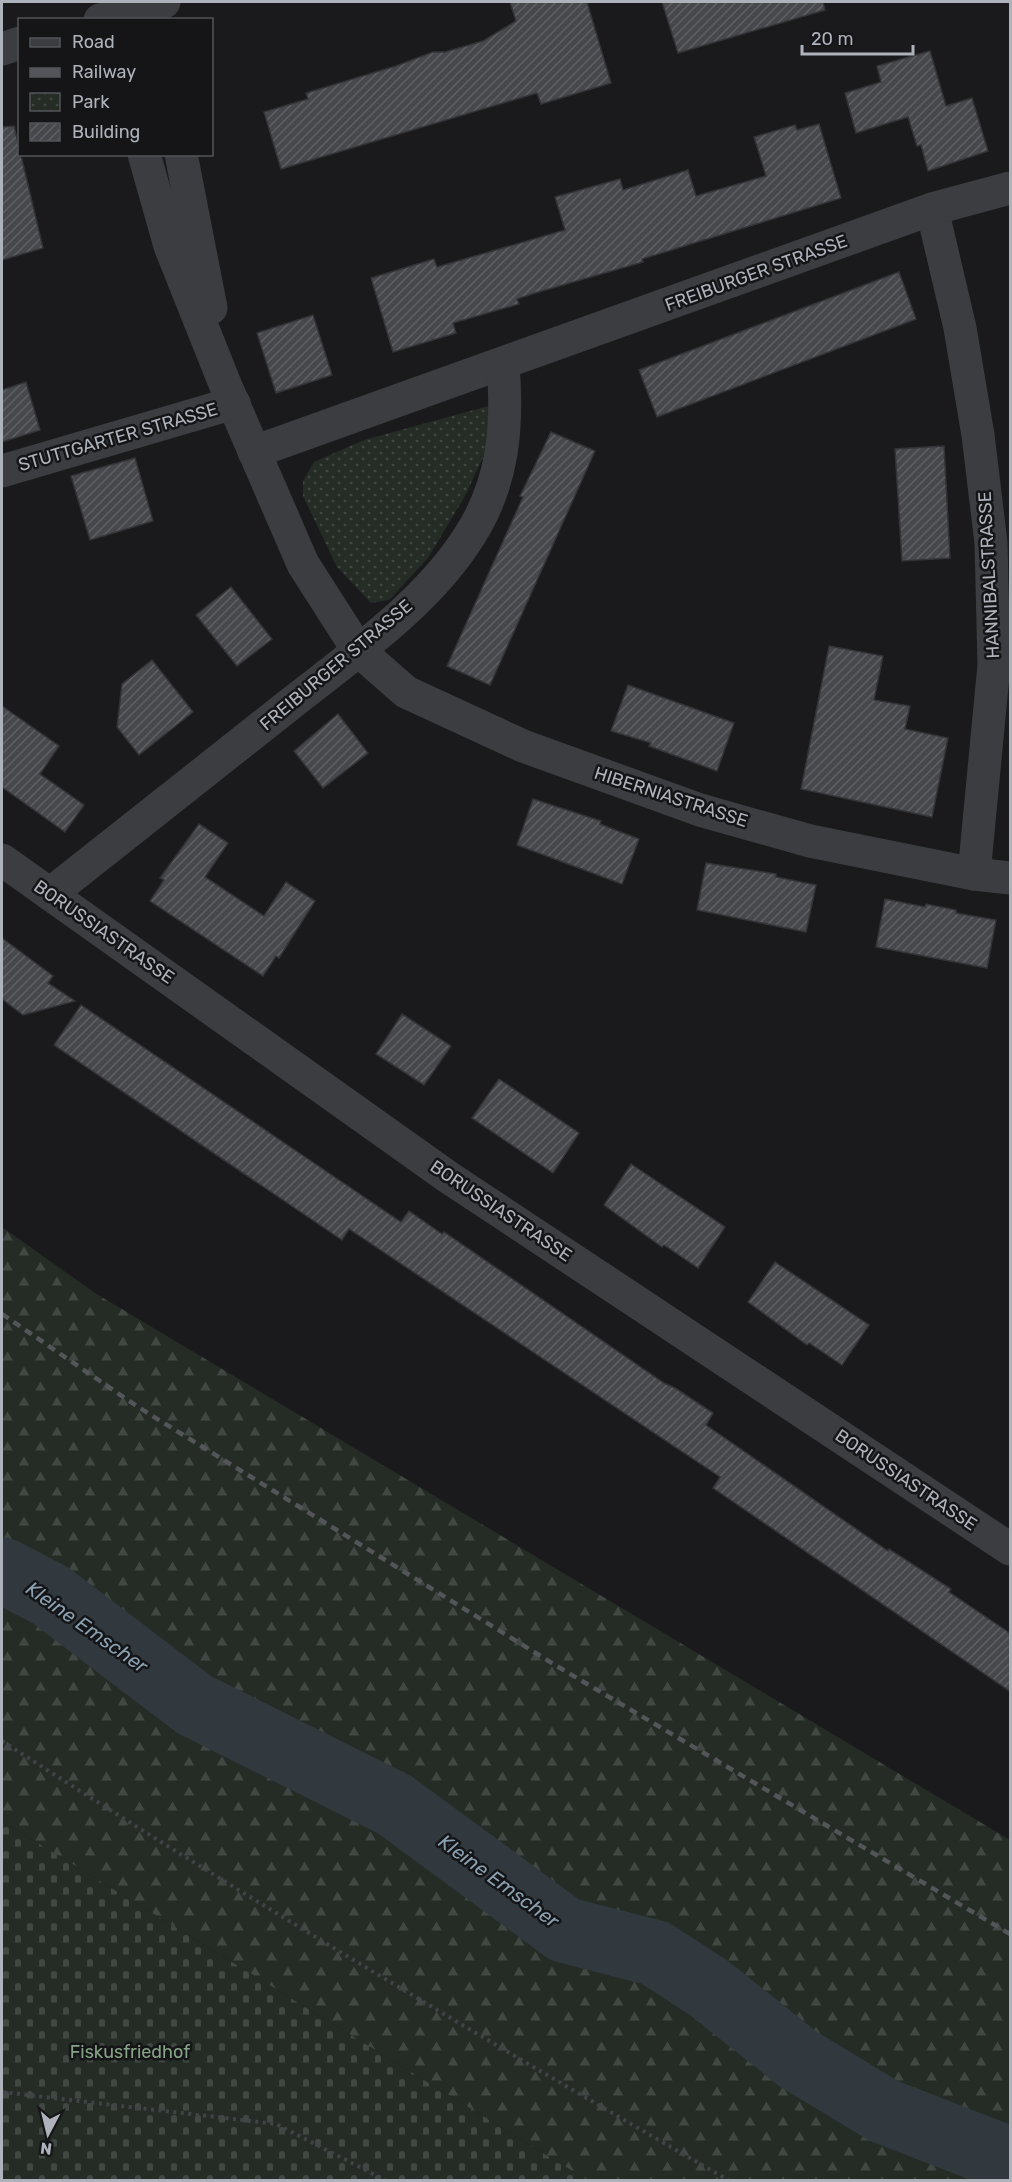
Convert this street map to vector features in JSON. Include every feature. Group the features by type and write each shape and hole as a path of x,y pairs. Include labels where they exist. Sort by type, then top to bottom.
{"street":[{"path":"103,15 155,7"},
{"path":"2,49 18,45"},
{"name":"STUTTGARTER STRASSE","path":"145,156 170,246 254,452 303,564 358,650"},
{"name":"STUTTGARTER STRASSE","path":"181,156 230,394"},
{"name":"FREIBURGER STRASSE","path":"254,452 932,209 1011,188"},
{"name":"HANNIBALSTRASSE","path":"932,209 960,328 978,435 991,543 994,665 974,874"},
{"name":"FREIBURGER STRASSE","path":"50,894 358,650 424,592 470,535 491,495 502,454 506,410 503,364"},
{"name":"STUTTGARTER STRASSE","path":"2,471 230,394"},
{"name":"HIBERNIASTRASSE","path":"358,650 406,692 461,720 534,750 700,810 810,840 974,874 1011,878"},
{"name":"BORUSSIASTRASSE","path":"2,860 448,1177 1011,1549"}],"path":[{"path":"2,1741 107,1809 444,2015 728,2181"},
{"path":"2,2092 276,2124 385,2181"}],"green space":[{"path":"492,405 492,438 465,496 428,558 389,600 371,603 337,567 303,496 303,481 314,462 364,440"},
{"path":"2,1227 95,1293 1010,1840 1010,2180 587,2180 2,1821"},
{"name":"Fiskusfriedhof","path":"2,1821 587,2180 2,2180"}],"building":[{"path":"510,2 587,2 611,83 541,104 537,93 281,169 264,112 308,99 306,93 396,66 433,52 445,52 483,41 516,21"},
{"path":"662,2 823,2 825,10 678,53"},
{"path":"930,51 946,106 972,98 988,151 928,171 921,145 917,146 908,117 856,133 845,93 881,82 877,66"},
{"path":"819,124 841,198 642,259 643,262 517,299 519,304 453,323 456,333 393,352 371,278 434,259 437,267 565,230 555,197 620,179 623,190 688,170 696,196 766,176 754,137 795,125 797,130"},
{"path":"14,126 18,156 21,156 43,248 2,260 2,127"},
{"path":"899,272 916,319 657,417 639,370"},
{"path":"313,315 332,375 276,393 257,333"},
{"path":"26,382 40,430 2,442 2,390"},
{"path":"551,432 595,451 490,685 447,666 523,497 520,496"},
{"path":"944,446 950,558 902,561 895,449"},
{"path":"135,458 153,521 90,540 71,476"},
{"path":"231,587 272,639 237,666 196,615"},
{"path":"829,646 883,656 874,700 910,706 905,729 948,738 932,817 801,789"},
{"path":"152,660 193,712 139,755 117,727 122,684"},
{"path":"628,685 734,723 717,771 649,746 651,743 611,731"},
{"path":"2,706 59,746 40,774 84,805 65,832 2,787"},
{"path":"338,714 368,753 323,788 294,751"},
{"path":"533,799 601,821 600,824 639,839 622,884 517,845"},
{"path":"199,824 228,843 205,877 264,916 286,882 315,901 279,958 276,956 263,976 150,901 164,880 160,878"},
{"path":"706,863 776,874 776,877 816,885 806,932 697,910"},
{"path":"885,899 925,907 926,904 956,910 956,913 996,920 987,968 876,947"},
{"path":"2,938 53,976 48,983 75,1001 23,1015 2,999"},
{"path":"81,1005 401,1222 409,1211 442,1234 444,1232 664,1383 713,1413 706,1425 888,1551 889,1549 951,1589 949,1592 1011,1634 1011,1692 713,1488 720,1477 349,1229 342,1240 54,1045"},
{"path":"402,1014 451,1046 424,1085 376,1054"},
{"path":"499,1079 579,1133 553,1173 472,1118"},
{"path":"631,1164 725,1227 698,1268 664,1245 662,1247 604,1205"},
{"path":"775,1262 869,1325 842,1365 809,1343 807,1345 748,1302"}],"waterway":[{"name":"Kleine Emscher","path":"2,1570 50,1595 195,1705 395,1805 565,1930 655,1953 709,1988 798,2059 884,2111 1010,2160"}],"railway":[{"path":"2,1314 138,1407 555,1665 1010,1934"}]}
